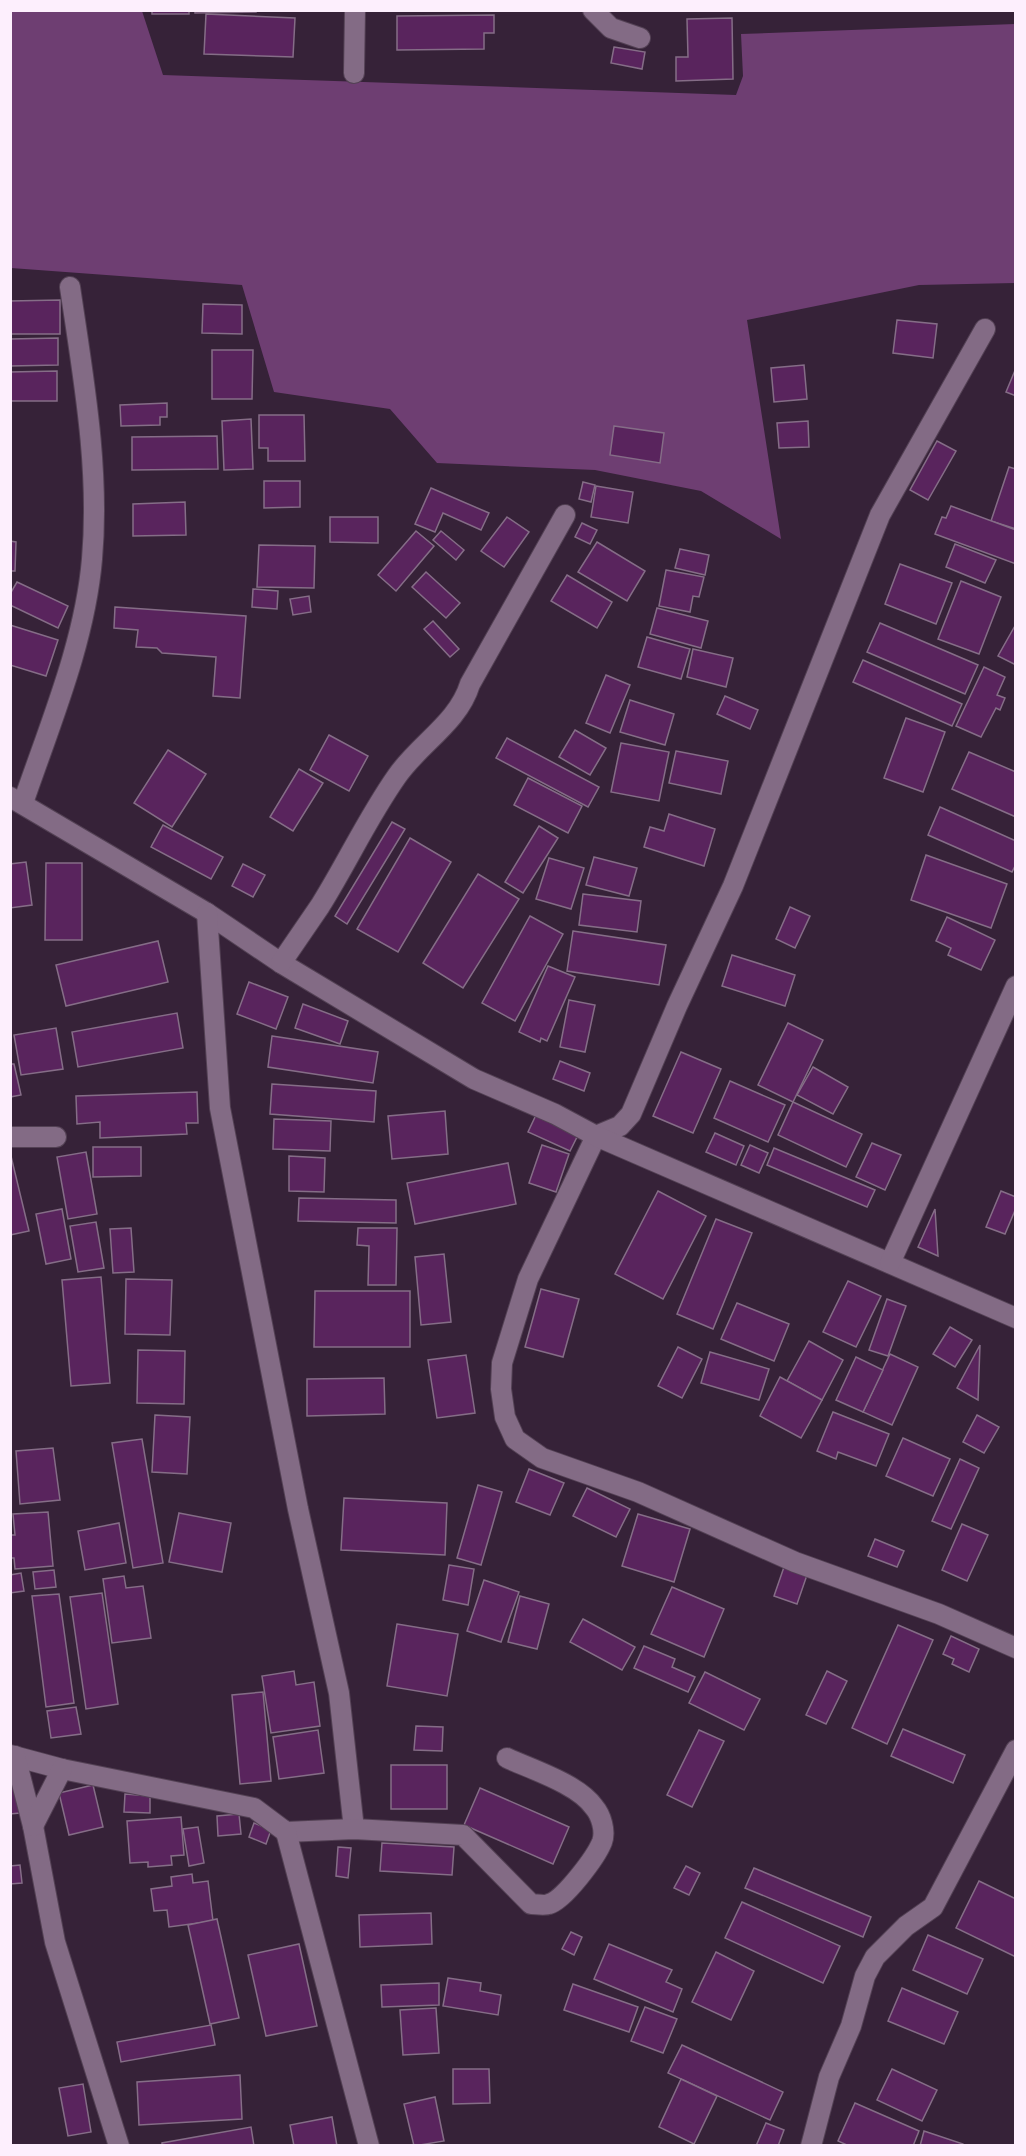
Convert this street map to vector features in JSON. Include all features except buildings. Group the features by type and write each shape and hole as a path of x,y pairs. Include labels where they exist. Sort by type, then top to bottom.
{"street":[{"path":"354,73 355,10"},
{"path":"593,10 611,28 640,38"},
{"path":"70,287 89,418 92,559 77,642 17,800 207,913 280,963 474,1079 555,1114 596,1136 1016,1318"},
{"path":"986,329 880,515 733,886 677,1006 632,1114 620,1126 596,1136 528,1279 502,1363 501,1389 506,1417 515,1439 542,1458 638,1492 795,1563 939,1614 1016,1648"},
{"path":"280,963 320,905 398,775 430,738 450,721 465,700 470,684 565,515"},
{"path":"207,913 220,1108 298,1509 339,1693 354,1830"},
{"path":"890,1263 1016,986"},
{"path":"10,1137 56,1137"},
{"path":"811,2145 829,2077 851,2026 875,1957 906,1926 933,1907 1016,1750"},
{"path":"13,1756 62,1769 254,1808 286,1832 369,2145"},
{"path":"13,1756 33,1826 55,1942 119,2145"},
{"path":"286,1832 354,1830 463,1836 531,1904 548,1905 564,1895 579,1875 602,1841 603,1827 596,1809 583,1794 507,1758"},
{"path":"33,1826 62,1769"}],"shaded area":[{"path":"10,11 142,11 163,75 736,95 743,76 741,34 1015,24 1015,283 919,285 747,320 781,539 701,491 595,470 437,463 390,409 274,392 242,285 11,268"}]}
